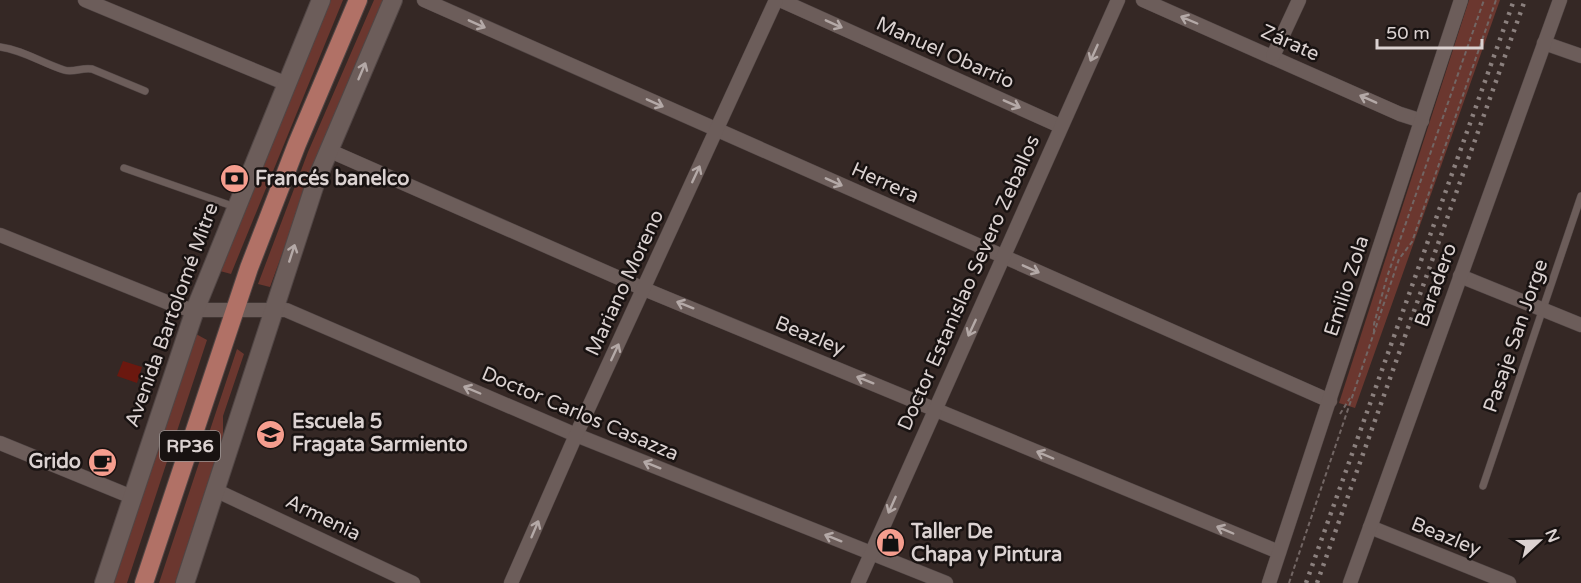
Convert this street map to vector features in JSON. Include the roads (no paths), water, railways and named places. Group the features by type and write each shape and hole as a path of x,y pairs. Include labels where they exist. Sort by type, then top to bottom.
{"main road":[{"name":"RP36","path":"144,583 235,309 297,144 358,0"}],"street":[{"path":"85,0 287,84"},
{"name":"Avenida Bartolomé Mitre","path":"104,583 195,310 321,0"},
{"path":"185,583 273,308 328,150 393,0"},
{"name":"Herrera","path":"424,0 1330,401"},
{"name":"Mariano Moreno","path":"511,583 576,435 776,0"},
{"name":"Manuel Obarrio","path":"780,0 1060,126"},
{"name":"Doctor Estanislao Severo Zeballos","path":"858,583 1118,0"},
{"name":"Zárate","path":"1143,0 1400,114 1422,120"},
{"path":"1273,56 1299,0"},
{"name":"Emilio Zola","path":"1269,583 1461,0"},
{"name":"Baradero","path":"1350,583 1560,0"},
{"path":"1544,43 1581,56"},
{"name":"Beazley","path":"328,150 644,289 1280,552"},
{"name":"Doctor Carlos Casazza","path":"0,235 179,307 195,310 273,308 286,310 576,435 946,583"},
{"path":"1460,276 1581,325"},
{"path":"0,443 132,497"},
{"name":"Armenia","path":"215,490 413,583"},
{"name":"Beazley","path":"1370,527 1509,583"}],"lane":[{"path":"0,47 15,50 66,71 84,67 93,69 145,91"},
{"path":"124,168 236,207"},
{"name":"Pasaje San Jorge","path":"1484,486 1581,196"}],"railway":[{"path":"1306,583 1514,0"},
{"path":"1317,583 1525,0"}],"place":[{"name":"Francés banelco","path":"234,179"},
{"name":"Escuela 5 Fragata Sarmiento","path":"271,434"},
{"name":"Grido","path":"102,462"},
{"name":"Taller De Chapa y Pintura","path":"890,543"}]}
